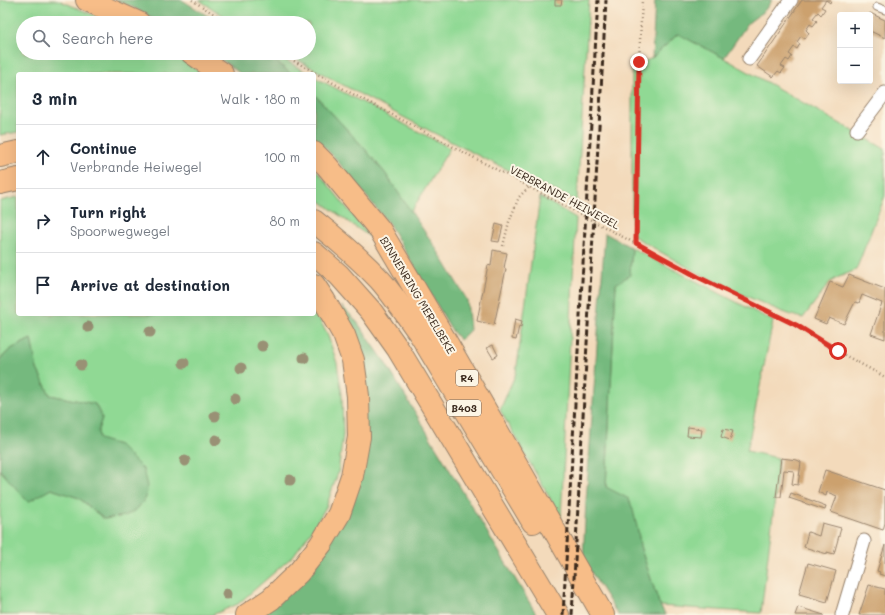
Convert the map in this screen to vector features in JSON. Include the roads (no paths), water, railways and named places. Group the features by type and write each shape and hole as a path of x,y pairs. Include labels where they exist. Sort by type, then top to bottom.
{"highway":[{"path":"87,0 123,16"},
{"path":"202,60 219,72"},
{"path":"0,156 16,152"},
{"name":"BINNENRING MERELBEKE","path":"316,155 327,166 380,230 444,338 603,615"},
{"path":"0,183 16,179"},
{"name":"B403","path":"316,222 338,239 380,281 401,306 424,341 589,615"},
{"path":"316,255 339,275 370,311 398,349 558,615"},
{"path":"247,615 271,599 299,572 322,544 339,514 352,476 359,437 358,396 353,360 344,335 316,288"}],"street":[{"path":"749,59 790,0"},
{"path":"856,130 885,93"},
{"path":"842,615 864,541"}],"lane":[{"path":"877,7 885,10"}],"railway":[{"path":"563,615 598,0"},
{"path":"572,615 606,0"}]}
